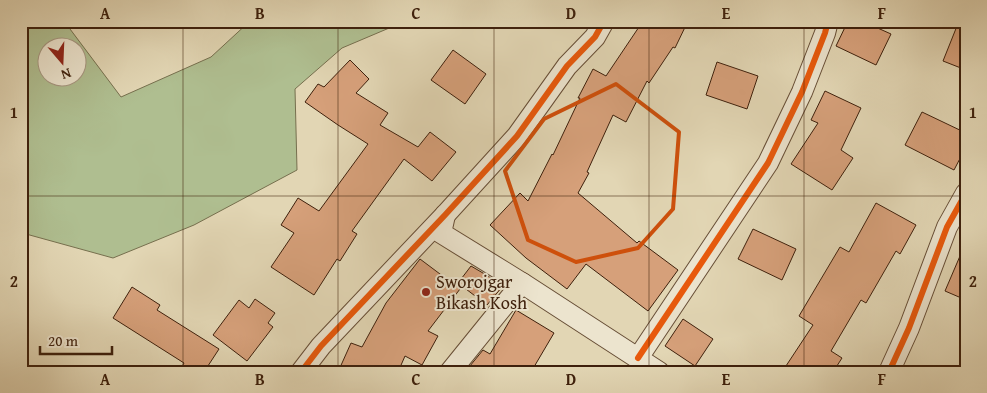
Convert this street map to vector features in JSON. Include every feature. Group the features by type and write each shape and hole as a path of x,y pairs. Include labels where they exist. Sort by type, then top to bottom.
{"street":[{"path":"301,372 320,346 445,215 517,136 567,66 595,38 604,21"},
{"path":"638,358 768,163 802,92 828,21"},
{"path":"889,372 909,328 947,227 966,193"},
{"path":"445,215 441,233 659,372"},
{"path":"450,372 522,283"}],"highlighted area":[{"path":"616,84 679,132 673,209 638,248 576,262 528,240 505,171 544,119"}],"green space":[{"path":"21,21 64,21 77,38 38,38 38,88 88,88 88,53 121,97 211,57 250,21 399,21 401,23 342,48 295,89 297,170 194,225 113,258 26,234 21,241"}],"building":[{"path":"643,21 688,21 675,48 673,47 649,83 647,81 626,122 613,115 587,172 589,173 578,193 637,243 639,241 678,270 648,311 586,264 567,289 526,258 490,225 520,193 528,201 553,155 593,69 606,76"},
{"path":"848,21 862,21 891,34 876,65 836,46"},
{"path":"959,21 966,21 966,70 943,61"},
{"path":"453,50 486,74 465,104 431,80"},
{"path":"350,60 369,79 356,93 388,113 380,125 418,147 430,132 456,152 432,181 404,159 352,231 357,234 340,261 337,259 314,295 271,267 294,233 281,225 298,198 319,211 368,144 305,102 318,84 324,87"},
{"path":"717,62 758,76 747,109 706,95"},
{"path":"825,91 861,108 841,150 853,158 832,190 791,164 818,123 811,120"},
{"path":"922,112 966,133 966,147 954,170 905,145"},
{"path":"876,203 916,225 900,254 896,251 866,303 861,300 831,351 842,358 833,372 782,372 813,325 799,316 840,247 849,252"},
{"path":"753,229 796,249 782,280 738,259"},
{"path":"966,242 966,300 945,291"},
{"path":"420,259 460,289 428,331 438,336 422,365 405,356 398,372 338,372 351,343 362,347 386,303"},
{"path":"471,266 502,287 487,305 458,283"},
{"path":"132,287 160,305 157,310 219,349 204,372 179,372 184,363 113,318"},
{"path":"255,299 275,313 268,323 273,327 247,361 213,335 239,300 249,308"},
{"path":"516,310 554,333 531,372 465,372 483,350 490,354"},
{"path":"683,319 713,339 695,366 665,346"}],"cycle path":[{"path":"301,372 321,346 517,136 567,66 595,37 604,21"},
{"path":"638,358 768,163 802,92 828,21"},
{"path":"889,372 909,328 947,227 966,193"}],"place":[{"name":"Sworojgar Bikash Kosh","path":"426,292"}]}
